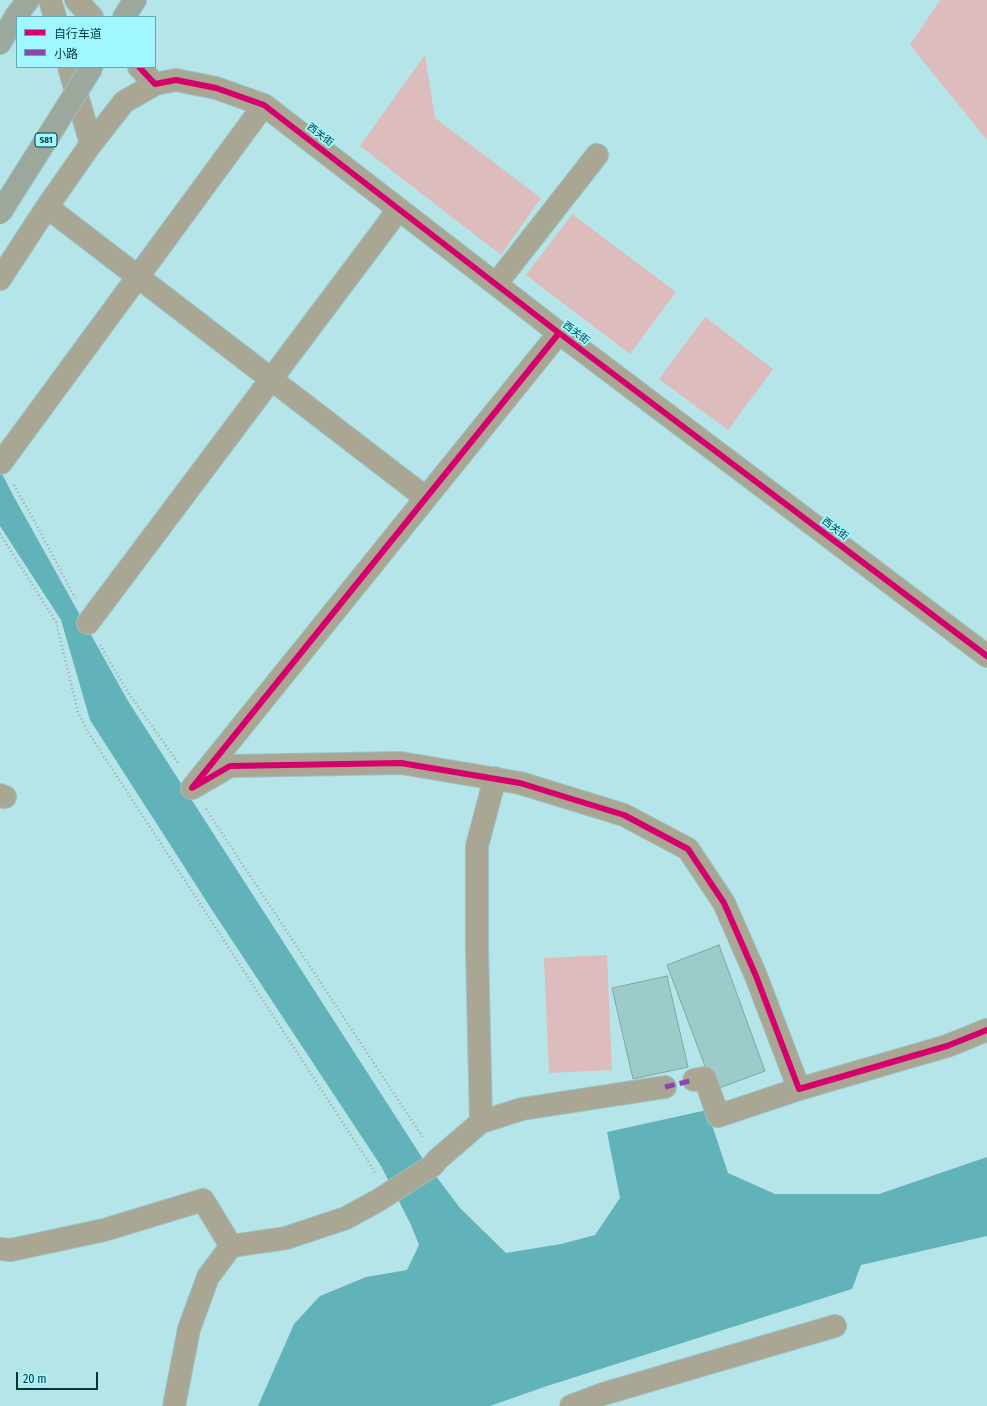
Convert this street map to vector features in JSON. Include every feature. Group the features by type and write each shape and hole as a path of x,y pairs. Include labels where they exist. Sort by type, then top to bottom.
{"highway":[{"path":"0,43 16,16 28,0"},
{"path":"125,16 135,0"},
{"name":"S81","path":"0,213 91,68"}],"street":[{"path":"50,0 55,16"},
{"path":"76,0 91,16"},
{"path":"69,68 91,144"},
{"path":"140,68 155,84"},
{"name":"西关街","path":"0,279 47,207 91,144 124,102 155,84 176,80 216,88 264,105 559,333 987,656"},
{"path":"1,463 264,105"},
{"path":"496,284 596,156"},
{"path":"47,207 426,498"},
{"path":"88,623 399,209"},
{"path":"192,788 559,333"},
{"path":"192,788 230,766 401,763 520,783 624,815 688,849 724,903 756,976 799,1089"},
{"path":"481,1122 477,949 477,846 495,778"},
{"path":"694,1080 705,1078 718,1116 799,1089 947,1046 987,1030"},
{"path":"174,1406 189,1329 208,1277 231,1246 286,1238 346,1218 377,1201 435,1163 481,1122 522,1109 665,1087"},
{"path":"0,1249 11,1250 104,1230 203,1200 231,1246"},
{"path":"571,1406 604,1394 835,1326"}],"path":[{"path":"1,463 36,524 88,623 129,694 179,765 192,788 435,1163"},
{"path":"0,534 56,622 78,712 86,729 342,1118 378,1177"}],"shaded area":[{"path":"940,0 987,0 987,140 910,45"},
{"path":"425,55 435,118 541,198 501,255 360,146"},
{"path":"572,214 676,292 630,354 526,275"},
{"path":"705,317 773,369 728,430 659,379"},
{"path":"607,955 612,1070 549,1073 544,958"}],"water":[{"path":"0,470 128,701 423,1159 460,1208 506,1253 561,1244 595,1235 620,1198 607,1132 707,1110 728,1173 775,1194 879,1194 987,1157 987,1236 861,1265 852,1289 547,1386 490,1406 258,1406 294,1324 320,1296 366,1277 407,1270 419,1245 411,1225 381,1166 214,913 90,720 61,620 0,526"}],"building":[{"path":"719,945 765,1071 714,1090 667,965"},
{"path":"667,976 688,1067 633,1079 612,988"}],"marked path":[{"path":"665,1087 694,1080"}],"cycle path":[{"path":"140,68 155,84 176,80 216,88 264,105 559,333 987,656"},
{"path":"559,333 192,788 230,766 401,763 520,783 624,815 688,849 724,903 756,976 799,1089 947,1046 987,1030"}]}
